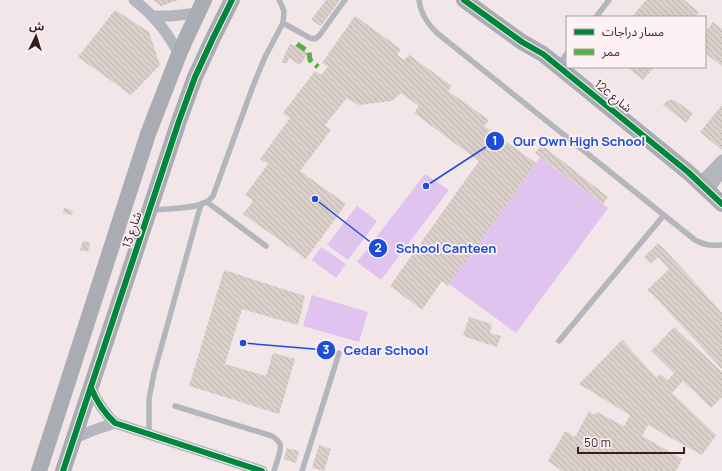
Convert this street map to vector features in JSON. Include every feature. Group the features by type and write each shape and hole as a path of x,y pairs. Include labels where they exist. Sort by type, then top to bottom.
{"street":[{"path":"134,0 152,16 164,30 179,54"},
{"name":"شارع 13","path":"63,471 179,120 212,38 232,0"},
{"name":"12c شارع","path":"464,0 522,42 543,54 562,60"},
{"name":"12c شارع","path":"483,0 530,39 543,54"},
{"path":"152,16 175,16 201,7"},
{"name":"شارع 13","path":"39,471 148,134 179,54 201,7"},
{"name":"12c شارع","path":"571,68 704,186 722,204"},
{"path":"704,186 722,160"},
{"path":"704,186 722,172"},
{"path":"91,388 100,407 115,423 262,471"},
{"path":"73,439 115,423"}],"lane":[{"path":"150,210 179,208 204,203 213,196 253,86 265,57 282,23 284,11 279,0"},
{"path":"282,23 310,38 315,39 319,36 345,0"},
{"path":"419,0 423,17 429,26 695,240 710,246 722,245"},
{"path":"597,16 609,0"},
{"path":"204,203 266,246"},
{"path":"149,435 149,399 154,373 204,203"},
{"path":"558,341 664,215"},
{"path":"302,471 339,353"},
{"path":"175,406 272,436 280,444 274,471"}],"shaded area":[{"path":"540,157 608,208 516,333 449,284"},
{"path":"425,174 449,190 381,280 357,262"},
{"path":"357,206 377,221 348,260 327,245"},
{"path":"321,247 346,264 336,278 312,260"},
{"path":"312,295 368,312 359,342 303,326"}],"building":[{"path":"153,0 179,0 161,6"},
{"path":"326,0 340,0 321,26 311,20"},
{"path":"646,0 684,0 699,12 696,16 633,16"},
{"path":"115,10 149,32 160,65 131,95 78,57"},
{"path":"355,16 401,49 397,55 404,60 409,55 452,86 448,91 489,120 484,126 536,163 448,286 442,281 422,310 390,286 479,161 414,113 419,106 401,93 392,101 359,105 347,98 325,125 331,130 300,171 346,204 306,259 243,214 253,201 245,195 268,164 260,159 290,118 283,113 315,71 321,75 328,67 322,63"},
{"path":"713,22 722,29 722,66 706,54 706,31"},
{"path":"290,44 297,46 308,53 300,65 289,58 287,63 282,63"},
{"path":"628,68 653,68 643,80"},
{"path":"668,100 674,100 693,113 686,123 663,105"},
{"path":"722,105 722,150 700,132"},
{"path":"542,145 608,197 603,204 535,153"},
{"path":"64,208 73,211 72,215 63,213"},
{"path":"83,241 90,243 88,252 80,250"},
{"path":"658,243 722,313 722,369 647,290 669,269 658,257 651,264 644,257"},
{"path":"224,270 305,296 298,325 242,309 225,364 266,376 273,353 295,359 279,414 189,386"},
{"path":"469,317 492,324 490,333 501,336 497,347 463,336"},
{"path":"674,327 722,372 722,397 711,408 683,381 672,393 716,435 702,455 648,425 642,436 682,459 676,471 562,471 548,461 565,431 575,437 589,411 595,415 597,412 624,426 630,415 579,384 622,340 657,378 660,374 668,380 674,373 651,351"},
{"path":"319,445 331,449 324,471 312,468"},
{"path":"287,448 299,451 296,463 284,459"}],"marked path":[{"path":"297,44 309,52 310,60 318,67"}],"cycle path":[{"path":"63,471 179,121 195,77 232,0"},
{"path":"464,0 522,42 543,54 688,172 722,204"},
{"path":"91,388 101,407 115,423 262,471"}],"place":[{"name":"Our Own High School","path":"426,186"},
{"name":"School Canteen","path":"315,199"},
{"name":"Cedar School","path":"243,343"}]}
